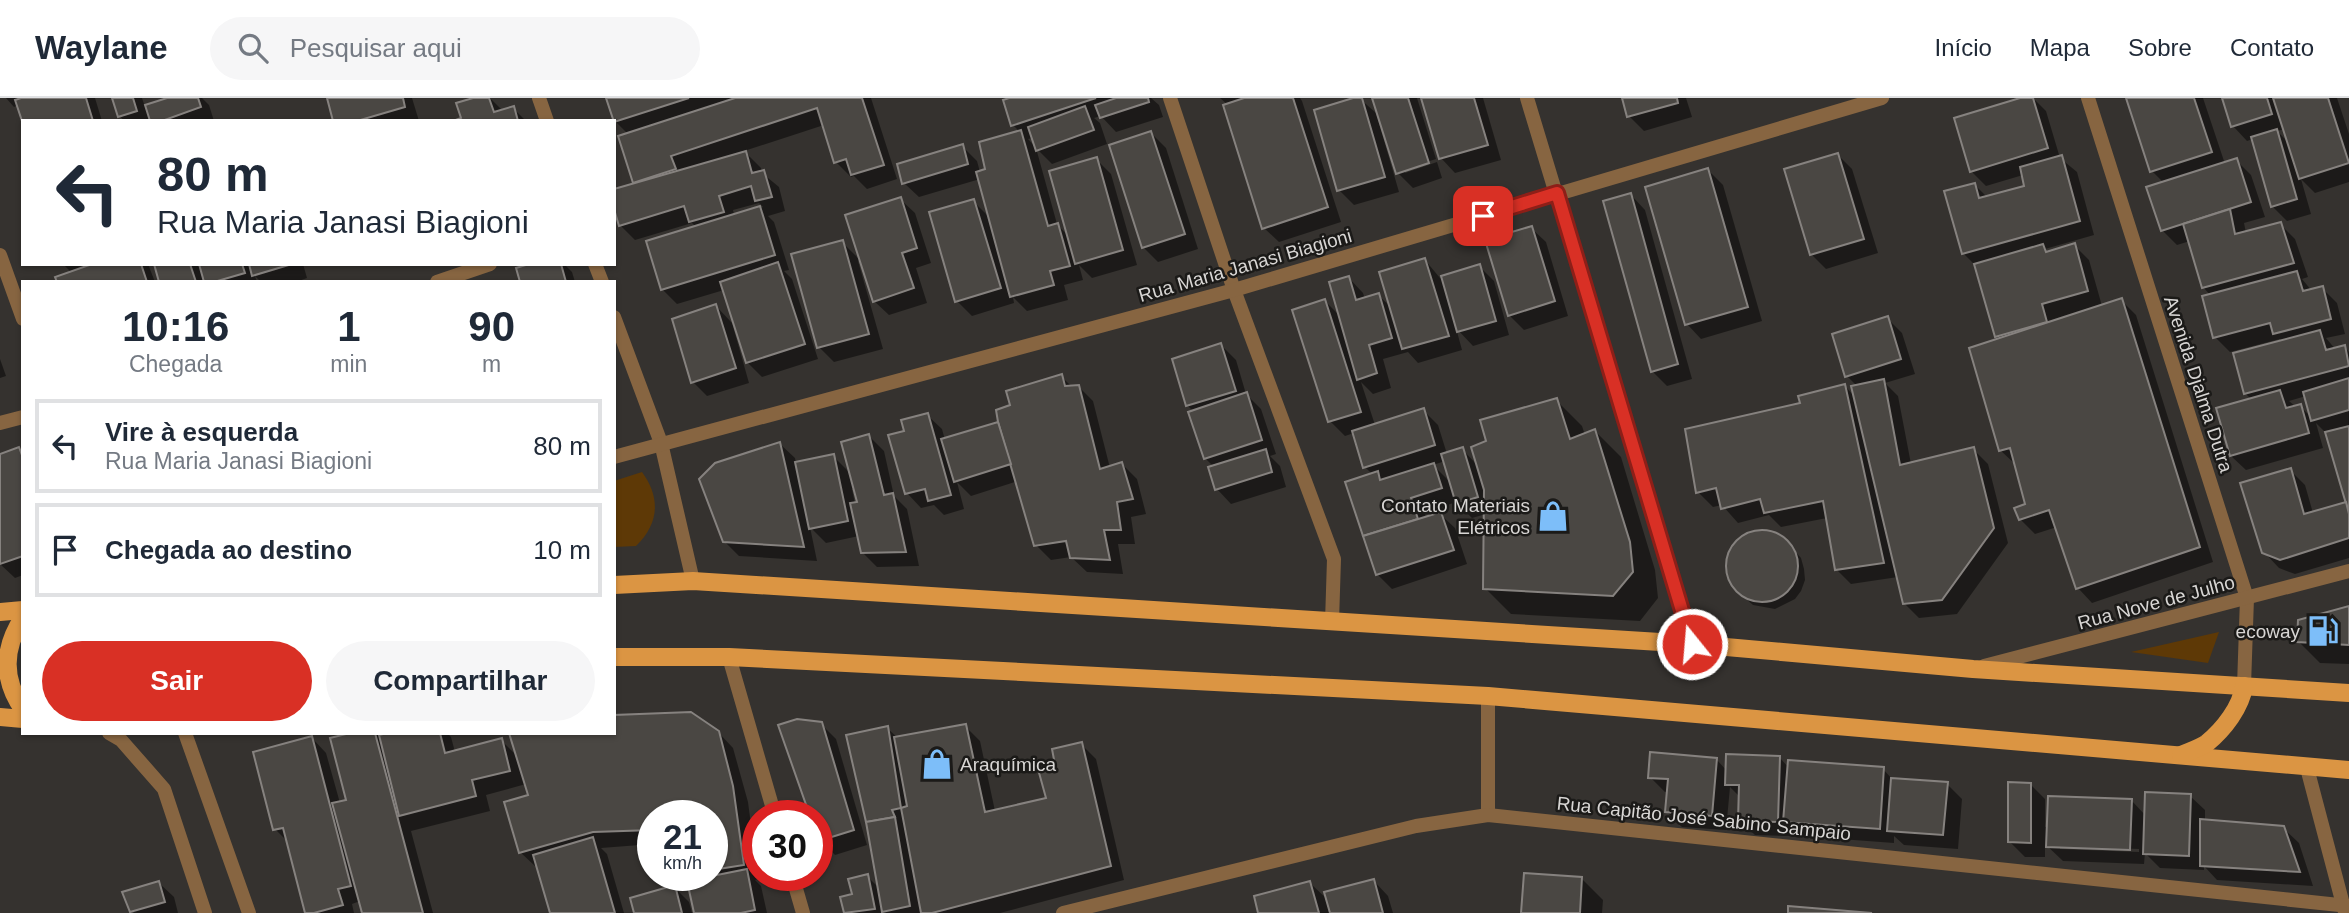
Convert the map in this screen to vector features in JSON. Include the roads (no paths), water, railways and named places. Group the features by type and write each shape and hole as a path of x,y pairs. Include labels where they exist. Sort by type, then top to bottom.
{"main road":[{"path":"616,585 693,581 1692,644 1973,669 2349,693"},
{"path":"0,611 21,610"},
{"path":"21,621 12,635 6,665 13,695 21,706"},
{"path":"616,657 729,657 1488,696 2349,770"},
{"path":"2178,756 2206,744 2218,732 2235,710 2244,686"},
{"path":"0,717 21,719"}],"street":[{"path":"539,98 546,119"},
{"path":"1170,98 1234,290 1334,559 1332,622"},
{"path":"1527,98 1692,644"},
{"name":"Rua Maria Janasi Biagioni","path":"616,456 1234,290 1882,98"},
{"name":"Avenida Djalma Dutra","path":"2088,98 2247,598 2244,686"},
{"path":"0,256 21,314"},
{"path":"444,280 484,266"},
{"path":"616,322 661,443 693,581"},
{"path":"0,423 21,418"},
{"name":"Rua Nove de Julho","path":"1973,669 2349,570"},
{"path":"729,657 770,800"},
{"path":"1488,696 1488,815"},
{"path":"112,735 121,740 164,789 205,913"},
{"path":"186,735 249,913"},
{"path":"2307,768 2346,908"},
{"name":"Rua Capitão José Sabino Sampaio","path":"1063,913 1095,908 1416,826 1488,815 2346,908"},
{"path":"797,891 803,913"}],"place":[{"name":"Contato Materiais Elétricos","path":"1553,516"},
{"name":"ecoway","path":"2323,631"},
{"name":"Araquímica","path":"937,764"}]}
